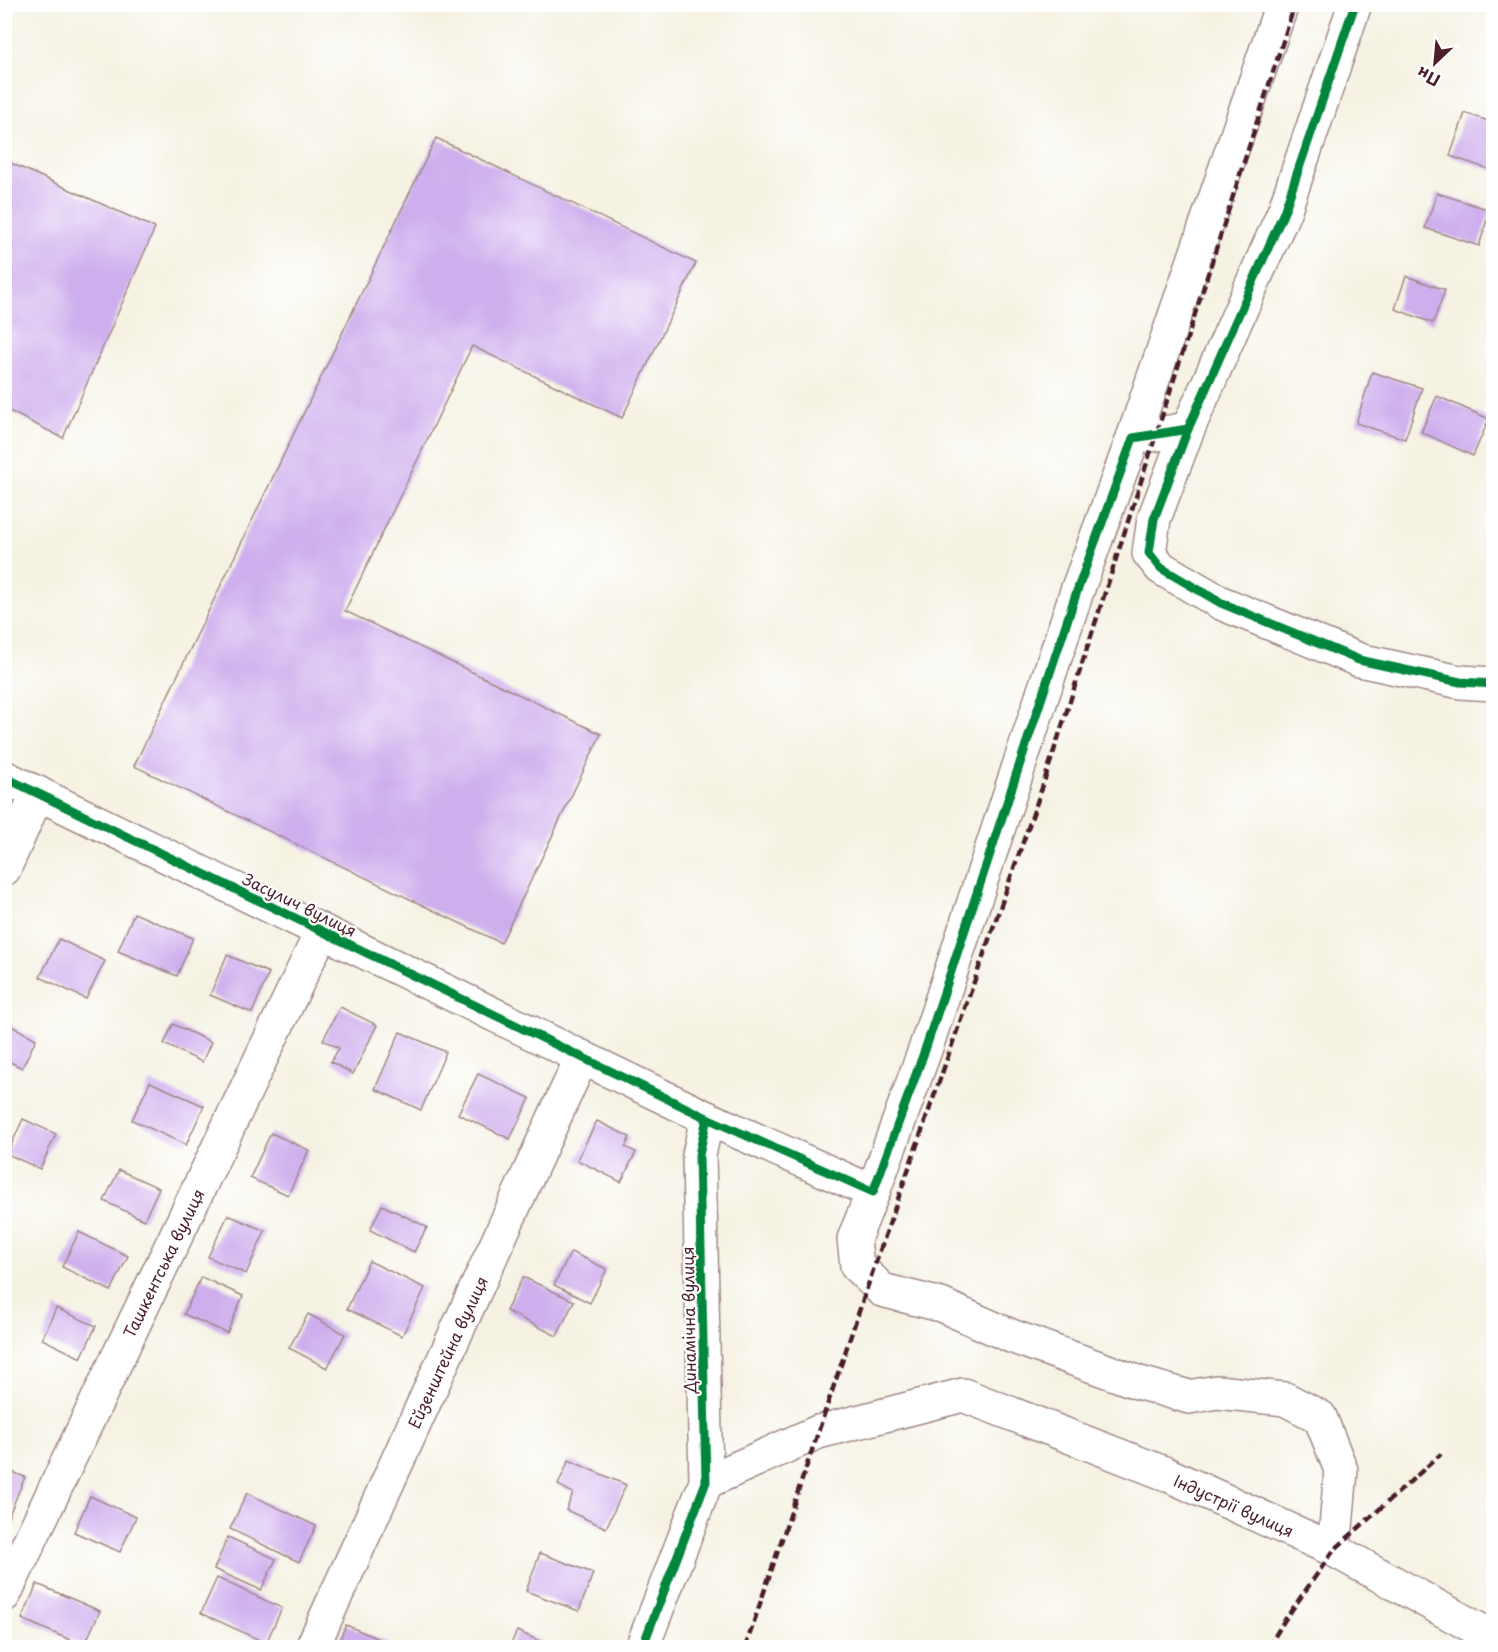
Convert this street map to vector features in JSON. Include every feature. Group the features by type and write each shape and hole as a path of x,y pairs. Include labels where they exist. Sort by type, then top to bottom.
{"street":[{"path":"1282,4 1133,438 1077,591 925,1050 854,1239 857,1266 882,1290 941,1305 1011,1336 1137,1383 1189,1397 1217,1392 1285,1400 1320,1417 1341,1470 1334,1550"},
{"path":"1354,4 1284,212 1188,429 1154,519 1149,553 1161,568 1221,603 1359,660 1460,682 1494,684"},
{"path":"1133,438 1188,429"},
{"name":"Засулич вулиця","path":"4,777 582,1057"},
{"path":"4,869 38,793"},
{"name":"Ташкентська вулиця","path":"4,1595 322,931"},
{"path":"582,1057 707,1118 873,1192"},
{"name":"Ейзенштейна вулиця","path":"312,1647 582,1057"},
{"name":"Динамічна вулиця","path":"642,1647 706,1482 699,1155 707,1118"},
{"name":"Індустрії вулиця","path":"706,1482 818,1432 963,1395 1164,1473 1334,1550 1494,1638"}],"building":[{"path":"1465,113 1494,123 1494,171 1450,156"},
{"path":"436,138 696,263 622,418 472,346 345,611 601,734 501,943 134,766"},
{"path":"4,160 155,228 63,438 5,409"},
{"path":"1437,193 1490,210 1479,246 1425,228"},
{"path":"1406,276 1445,290 1433,323 1395,309"},
{"path":"1372,372 1422,388 1405,439 1356,423"},
{"path":"1437,396 1489,419 1473,456 1421,432"},
{"path":"134,913 193,938 177,976 118,951"},
{"path":"59,939 105,961 86,999 40,977"},
{"path":"227,955 269,973 252,1013 210,995"},
{"path":"340,1007 377,1025 353,1074 331,1062 339,1048 323,1040"},
{"path":"4,1022 36,1039 22,1068 4,1059"},
{"path":"173,1024 211,1042 202,1062 164,1044"},
{"path":"400,1032 446,1052 421,1110 375,1089"},
{"path":"478,1074 530,1098 510,1139 458,1114"},
{"path":"150,1082 204,1106 186,1145 132,1120"},
{"path":"23,1119 56,1134 40,1169 7,1154"},
{"path":"597,1121 630,1137 625,1147 636,1152 621,1182 577,1160"},
{"path":"271,1133 309,1150 288,1195 250,1178"},
{"path":"119,1170 159,1188 144,1220 104,1201"},
{"path":"382,1205 427,1227 414,1252 370,1230"},
{"path":"228,1215 265,1231 246,1274 208,1257"},
{"path":"79,1232 128,1256 111,1291 62,1267"},
{"path":"571,1252 607,1269 590,1303 554,1285"},
{"path":"369,1261 425,1288 402,1336 347,1309"},
{"path":"201,1277 243,1296 227,1333 184,1314"},
{"path":"523,1277 574,1301 557,1336 506,1311"},
{"path":"56,1308 96,1326 81,1358 42,1339"},
{"path":"308,1314 345,1334 327,1368 289,1348"},
{"path":"569,1460 626,1485 606,1528 566,1510 573,1493 558,1485"},
{"path":"4,1469 25,1477 6,1522 4,1521"},
{"path":"247,1493 316,1526 299,1562 230,1529"},
{"path":"90,1496 136,1517 120,1552 74,1532"},
{"path":"228,1537 276,1559 261,1590 214,1569"},
{"path":"540,1553 593,1573 579,1611 526,1591"},
{"path":"217,1578 282,1608 266,1643 201,1613"},
{"path":"37,1584 100,1611 84,1646 22,1619"},
{"path":"346,1625 388,1643 386,1648 336,1648"},
{"path":"517,1631 555,1648 509,1648"}],"railway":[{"path":"745,1648 870,1279 1042,788 1295,4"},
{"path":"1268,1648 1284,1621 1334,1550 1441,1454"}],"cycle path":[{"path":"1355,4 1284,212 1188,429 1154,519 1149,553 1161,568 1221,603 1359,660 1460,682 1494,684"},
{"path":"707,1118 873,1192 925,1050 1077,591 1133,438 1188,429"},
{"path":"4,777 707,1118 699,1155 706,1482 642,1648"}]}
